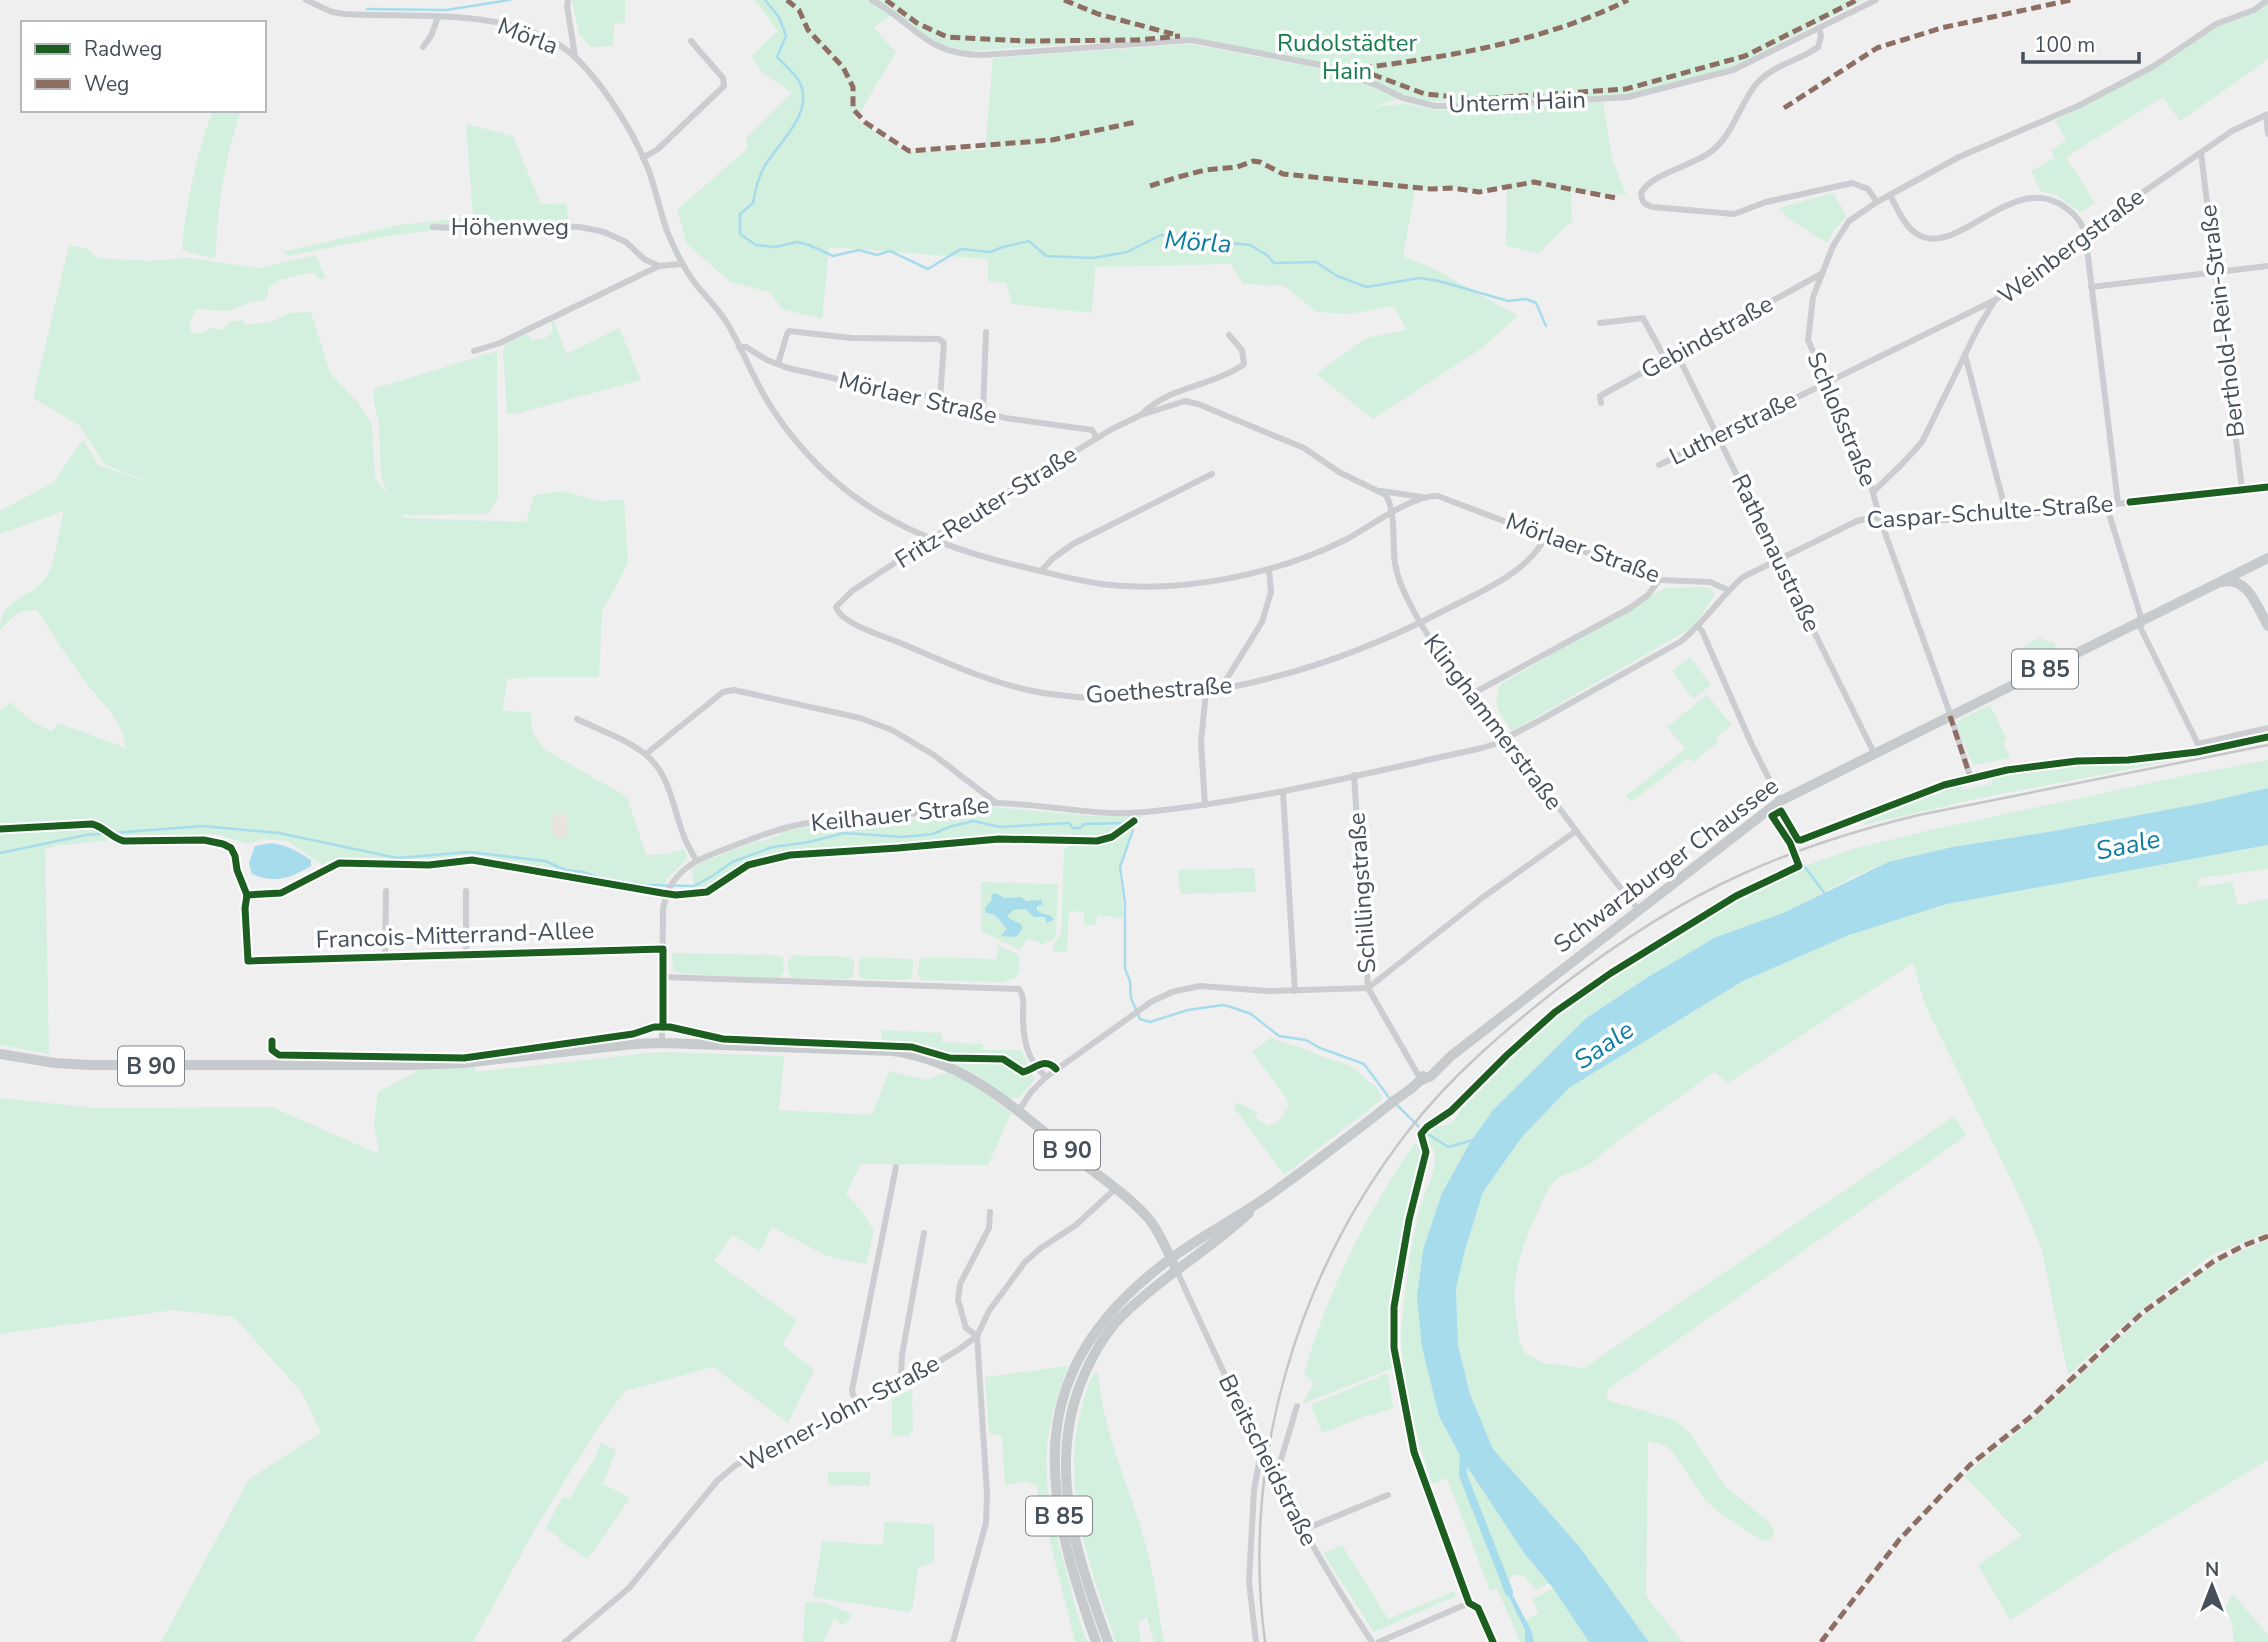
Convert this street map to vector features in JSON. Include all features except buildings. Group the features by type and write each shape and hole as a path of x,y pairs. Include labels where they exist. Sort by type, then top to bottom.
{"main road":[{"name":"Schwarzburger Chaussee","path":"1171,1258 1264,1199 1387,1107 1421,1080 1427,1071 1444,1061 1780,801 2263,560"},
{"name":"B 85","path":"2248,590 2247,572 2263,560"},
{"path":"2213,585 2235,581 2248,590 2268,626"},
{"name":"B 90","path":"0,1054 55,1063 89,1065 412,1065 463,1063 662,1043 893,1051 912,1054 939,1061 966,1074 1115,1189 1149,1220 1177,1271"},
{"name":"Schwarzburger Chaussee","path":"1177,1271 1213,1244 1264,1199"},
{"name":"B 85","path":"1096,1642 1076,1586 1058,1512 1054,1467 1060,1413 1074,1369 1088,1339 1120,1302 1171,1258"},
{"name":"B 85","path":"1108,1642 1087,1583 1071,1525 1066,1468 1070,1420 1085,1373 1100,1344 1122,1317 1177,1271"}],"street":[{"name":"Unterm Hain","path":"872,0 886,8 923,39 964,54 984,55 1191,40 1321,65 1379,86 1403,99 1435,106 1628,97 1733,71 1875,0"},
{"name":"Schloßstraße","path":"1801,840 1887,805 1971,779 1880,519 1874,491 1808,340 1812,297 1833,246 1849,221 1877,202 1959,157 2078,106 2154,66 2216,24 2254,10 2268,0"},
{"name":"Mörla","path":"308,1 332,12 344,14 468,18 505,24 554,42 575,56 610,100 643,158 666,227 682,264 725,320 751,375 773,411 812,460 842,489 871,509 931,539 986,558 1100,583 1144,586 1214,581 1269,569 1341,542 1424,497"},
{"name":"Mörla","path":"567,3 575,56"},
{"path":"423,47 431,36 438,17"},
{"path":"1819,28 1821,36 1818,47 1782,64 1756,84 1716,149 1649,183 1644,187 1642,198 1645,204 1652,207 1740,213 1766,202 1852,183 1868,189 1877,202"},
{"path":"643,158 658,149 724,86 723,78 691,41"},
{"path":"2267,114 2268,134"},
{"name":"Weinbergstraße","path":"1874,491 1922,442 1995,300 2085,232 2232,131 2267,114"},
{"name":"Berthold-Rein-Straße","path":"2201,153 2242,489"},
{"path":"1890,195 1911,228 1918,235 1934,239 1957,232 2020,200 2040,197 2056,200 2076,215 2085,232 2118,503"},
{"name":"Höhenweg","path":"433,227 500,230 538,225 580,227 604,232 626,242 644,259 659,266"},
{"path":"474,351 500,343 659,266 682,264"},
{"path":"2091,287 2268,266"},
{"name":"Gebindstraße","path":"1601,403 1600,396 1821,274"},
{"path":"1796,289 1812,297"},
{"name":"Lutherstraße","path":"1659,464 1995,300"},
{"path":"1600,323 1644,315 1666,360"},
{"path":"778,364 789,331 852,338 939,339 944,343 940,398"},
{"path":"983,412 986,332"},
{"path":"1141,415 1163,397 1240,368 1244,364 1242,350 1229,335"},
{"name":"Mörlaer Straße","path":"739,347 746,347 778,364 878,388 940,398 1005,418 1092,430 1097,438"},
{"name":"Rathenaustraße","path":"1677,354 1874,753"},
{"path":"1965,355 2007,516"},
{"path":"1141,415 1185,401 1198,404 1294,444 1339,472 1381,491 1424,497"},
{"name":"Fritz-Reuter-Straße","path":"836,607 852,591 931,539 1097,438 1141,415"},
{"path":"1041,571 1073,544 1205,480 1212,474"},
{"name":"Caspar-Schulte-Straße","path":"1698,626 1728,590 1743,577 1857,521 1873,517 1930,521 2007,516 2268,487"},
{"path":"1381,491 1389,499 1392,514"},
{"name":"Mörlaer Straße","path":"1424,497 1438,496 1659,580 1710,582 1728,590"},
{"path":"2106,505 2140,614 2141,629 2198,744 2268,728"},
{"name":"Klinghammerstraße","path":"1392,514 1397,575 1420,624 1470,695 1639,910"},
{"name":"Goethestraße","path":"836,607 843,619 914,649 1000,682 1041,692 1107,697 1206,691 1268,679 1330,661 1420,624 1490,587 1521,566 1541,546 1546,536"},
{"path":"1221,688 1262,622 1270,592 1269,569"},
{"path":"1470,695 1630,608 1648,595 1659,580"},
{"path":"1698,626 1708,642 1752,745 1780,801"},
{"name":"Keilhauer Straße","path":"662,1043 663,909 668,889 677,876 696,860 793,826 995,802 1141,813 1283,792 1482,748 1506,738 1680,642 1698,626"},
{"path":"646,754 726,691 734,690 860,718 892,730 934,755 995,802"},
{"path":"1205,805 1201,742 1206,691"},
{"path":"577,719 631,745 646,754 655,764 669,788 682,831 696,860"},
{"name":"Schillingstraße","path":"1354,775 1368,988 1421,1080"},
{"path":"1283,792 1295,991"},
{"path":"1018,1112 1031,1092 1046,1077 1160,996 1200,986 1295,991 1368,988 1482,898 1576,831"},
{"name":"Francois-Mitterrand-Allee","path":"385,956 386,891"},
{"name":"Francois-Mitterrand-Allee","path":"466,891 466,953"},
{"name":"Francois-Mitterrand-Allee","path":"248,961 663,948"},
{"path":"663,977 1019,989 1023,996 1023,1033 1026,1046 1036,1067 1046,1077"},
{"path":"861,1404 852,1390 896,1167"},
{"name":"Werner-John-Straße","path":"565,1642 629,1588 717,1481 736,1465 904,1383 961,1348 977,1336 989,1311 1025,1262 1076,1225 1115,1189"},
{"path":"953,1642 986,1523 987,1494 977,1336 966,1328 958,1293 989,1228 990,1212"},
{"path":"904,1383 901,1374 902,1355 924,1233"},
{"name":"Breitscheidstraße","path":"1177,1271 1261,1450 1303,1530 1335,1587 1372,1642"},
{"path":"1278,1482 1280,1463 1297,1406"},
{"path":"1256,1642 1249,1582 1254,1490 1261,1450"},
{"path":"1303,1530 1388,1495"},
{"path":"1379,1642 1469,1603 1478,1608 1493,1642"}],"green space":[{"path":"572,0 625,0 625,23 614,24 613,46 591,47 579,34"},
{"name":"Rudolstädter Hain","path":"754,0 1863,0 1750,59 1721,71 1623,96 1460,103 1397,99 1373,107 1404,104 1438,110 1489,109 1603,102 1612,159 1626,195 1571,191 1572,221 1539,253 1506,246 1507,187 1480,191 1439,187 1415,191 1403,256 1433,268 1518,316 1482,348 1373,419 1316,374 1366,338 1406,330 1394,306 1349,314 1317,312 1284,286 1243,284 1231,264 1095,267 1092,313 1012,304 1006,283 988,281 988,259 829,247 822,319 782,309 770,292 730,282 687,244 677,210 748,148 746,138 792,93 762,72 751,56 778,31","holes":["894,13 934,43 967,51 1191,37 1291,57 1291,63 1190,44 993,58 985,150 905,152 856,119 896,52 874,28"]},
{"path":"2268,4 2268,58 2259,66 2180,121 2163,97 2066,157 2095,203 2080,212 2056,195 2040,191 2031,171 2055,158 2051,151 2066,140 2055,121 2156,68 2217,27 2255,13"},
{"path":"212,112 240,112 226,164 216,255 212,258 182,250 186,214"},
{"path":"466,124 513,136 541,204 566,203 569,222 436,230 383,237 288,256 283,252 398,225 473,217"},
{"path":"1833,193 1847,216 1834,230 1827,243 1789,219 1779,208"},
{"path":"69,245 88,249 97,258 149,261 187,258 259,268 316,255 326,279 319,279 314,272 279,280 269,287 266,300 227,311 196,309 189,325 192,333 199,334 209,328 222,330 229,322 242,320 247,325 274,321 287,313 311,312 330,373 359,404 372,424 375,477 388,496 381,477 379,424 373,389 497,351 498,498 488,514 401,515 403,518 526,522 534,495 564,491 597,501 624,500 628,563 602,612 599,677 507,679 503,711 531,712 532,732 544,749 627,797 646,855 685,849 687,859 667,879 658,894 528,867 471,860 403,864 336,862 325,867 288,841 263,839 248,844 216,834 132,838 54,846 45,850 49,1054 0,1045 0,710 11,702 30,719 52,731 58,723 126,748 115,718 80,675 37,610 15,615 0,631 1,620 10,605 32,591 50,571 64,511 0,534 0,511 54,482 83,439 98,465 153,484 104,464 80,426 33,398"},
{"path":"554,320 566,354 619,328 641,380 507,414 503,349 507,343 527,334 532,340 545,338 552,332"},
{"path":"1665,588 1712,589 1715,595 1693,627 1512,731 1500,714 1497,698 1501,684"},
{"path":"2040,638 2054,643 2057,653 2026,668 2019,659 2020,654 2025,646"},
{"path":"1690,657 1711,685 1693,699 1672,671"},
{"path":"1707,695 1732,725 1715,738 1718,742 1694,762 1688,758 1631,802 1626,796 1685,749 1667,727"},
{"path":"1990,705 2007,740 2003,742 2010,758 1973,765 1957,726 1958,721"},
{"path":"2181,756 2182,759 1980,798 1864,825 1862,820 1881,809 1960,784 1963,790 1992,784 1991,776 2015,771"},
{"path":"2268,760 2268,788 2054,831 1952,847 1888,862 1783,913 1716,937 1648,977 1585,1019 1493,1110 1471,1141 1442,1193 1462,1459 1524,1553 1550,1583 1536,1590 1523,1575 1513,1575 1504,1587 1525,1630 1525,1642 1520,1642 1497,1588 1490,1591 1447,1478 1432,1484 1408,1398 1402,1354 1403,1311 1416,1223 1435,1160 1427,1136 1431,1129 1452,1123 1471,1096 1556,1014 1733,901 1794,870 1852,849 1926,831"},
{"path":"994,807 1092,816 1142,816 1139,821 1129,823 1129,840 1121,861 1123,918 1097,915 1096,925 1084,925 1084,912 1069,911 1067,952 1052,952 1061,933 1064,850 1071,845 1069,840 958,837 951,840 872,846 869,844 859,848 788,853 746,864 709,887 694,892 692,870 700,863 759,840 760,842 781,835 781,832 909,820"},
{"path":"2268,845 2268,869 2200,878 2197,887 2232,882 2238,905 2268,899 2268,1232 2211,1255 2140,1311 2068,1375 2041,1247 2022,1202 1925,1005 1913,963 1728,1083 1715,1072 1620,1139 1589,1165 1559,1177 1549,1187 1518,1263 1514,1294 1519,1340 1525,1353 1543,1363 1584,1368 1954,1116 1967,1135 1607,1390 1606,1397 1610,1401 1675,1420 1689,1432 1725,1486 1769,1522 1775,1531 1770,1540 1763,1541 1718,1512 1705,1500 1672,1451 1666,1446 1648,1441 1646,1596 1683,1642 1649,1642 1579,1546 1493,1449 1470,1394 1458,1345 1456,1289 1483,1192 1522,1137 1569,1088 1741,982 1849,935 1947,904"},
{"path":"1254,868 1256,892 1180,894 1178,870"},
{"path":"981,882 1058,884 1056,934 1053,939 1042,945 1037,941 1027,940 1020,950 981,931","holes":["1000,894 1005,898 1021,897 1038,906 1038,912 1054,920 1050,923 1044,918 1034,917 1025,909 1013,910 1007,918 1016,921 1001,936 1007,929 997,916 985,908"]},
{"path":"998,945 1019,955 1019,972 1015,978 1001,982 922,980 918,976 919,960 923,957 997,959"},
{"path":"672,953 776,955 783,958 784,972 778,978 684,974 673,970"},
{"path":"794,955 850,957 854,961 853,976 848,979 793,978 788,972 788,961"},
{"path":"863,957 911,959 912,978 862,979 859,975 859,960"},
{"path":"882,1030 942,1033 942,1042 983,1044 983,1050 1021,1050 1034,1080 1020,1097 1010,1099 978,1076 955,1064 919,1053 881,1047"},
{"path":"1270,1038 1350,1066 1376,1086 1382,1099 1284,1175 1233,1106 1239,1103 1258,1113 1255,1116 1268,1127 1285,1114 1283,1111 1288,1107 1287,1099 1252,1052"},
{"path":"658,1052 784,1056 779,1110 872,1115 889,1071 927,1080 950,1071 983,1091 1011,1113 988,1165 861,1164 846,1194 874,1231 866,1264 827,1256 772,1227 760,1251 732,1235 714,1261 797,1320 782,1344 814,1370 788,1423 713,1367 625,1391 599,1426 539,1522 473,1642 161,1642 249,1479 321,1433 302,1393 234,1317 174,1310 0,1334 0,1098 96,1108 272,1107 379,1154 374,1123 378,1092 420,1070 474,1067 475,1072"},
{"path":"1414,1144 1423,1148 1424,1158 1409,1209 1393,1288 1393,1368 1302,1404 1314,1383 1304,1373 1337,1283 1364,1226"},
{"path":"2268,1239 2268,1460 2118,1550 2010,1620 1978,1565 2022,1536 1964,1476 2036,1416 2144,1315 2216,1263"},
{"path":"1068,1366 1051,1420 1046,1468 1058,1541 1087,1642 1075,1642 1036,1485 1025,1481 1005,1485 1002,1436 989,1433 985,1377"},
{"path":"1098,1373 1106,1419 1149,1558 1164,1642 1154,1642 1147,1617 1138,1622 1141,1642 1116,1642 1084,1542 1074,1476 1075,1443 1081,1409 1093,1374"},
{"path":"1388,1373 1393,1408 1322,1433 1311,1405"},
{"path":"912,1389 913,1430 909,1436 892,1435 892,1399"},
{"path":"601,1443 616,1450 603,1484 630,1498 588,1559 558,1540 559,1537 545,1528 563,1497 569,1499 594,1460"},
{"path":"828,1472 870,1472 870,1486 828,1485"},
{"path":"884,1522 934,1524 934,1562 918,1568 913,1607 909,1612 813,1597 822,1541 883,1545"},
{"path":"1342,1545 1388,1619 1454,1591 1456,1596 1374,1632 1323,1553"},
{"path":"1553,1588 1589,1642 1534,1642 1526,1620 1539,1613 1532,1599"},
{"path":"2233,1594 2268,1635 2268,1642 2234,1642 2232,1624 2225,1607"},
{"path":"805,1602 827,1603 851,1614 849,1620 843,1625 834,1619 823,1642 803,1642"}],"sand":[{"path":"559,813 568,819 567,838 554,838 552,820"}],"water":[{"name":"Saale","path":"2268,788 2268,845 1947,904 1849,935 1741,982 1569,1088 1522,1137 1483,1192 1465,1250 1456,1289 1458,1345 1470,1394 1493,1449 1579,1546 1649,1642 1589,1642 1553,1588 1524,1553 1462,1459 1439,1416 1422,1347 1417,1297 1423,1250 1442,1193 1471,1141 1493,1110 1585,1019 1648,977 1716,937 1783,913 1888,862 1952,847 2054,831"},
{"path":"271,843 297,851 311,860 311,866 296,874 275,879 252,874 249,863 255,846"},
{"path":"995,893 1005,898 1041,900 1043,905 1037,906 1037,910 1054,920 1047,923 1044,917 1034,917 1025,909 1013,910 1007,917 1022,925 1022,930 1016,937 1001,936 1007,929 996,916 986,913 985,908 992,900 991,895"},
{"path":"1505,1585 1531,1630 1534,1642 1525,1642 1525,1630"}],"waterway":[{"name":"Mörla","path":"367,9 446,10 510,0"},
{"name":"Mörla","path":"765,0 779,17 786,36 777,57 799,81 803,104 793,127 764,167 753,203 740,214 740,234 756,245 775,247 797,242 833,256 859,250 877,255 890,251 928,269 961,249 990,252 1029,241 1046,256 1093,258 1127,252 1161,235 1200,245 1221,242 1250,245 1267,255 1274,263 1316,262 1337,276 1367,287 1419,278 1508,301 1526,299 1536,303 1546,326"},
{"path":"1779,817 1804,866 1826,895"},
{"path":"0,853 86,835 203,826 279,833 397,858 469,852 545,861 566,870 583,872 606,880 645,885 694,886 732,862 773,847 844,833 902,837 933,834 973,821 1000,827 1069,823 1073,828 1080,828 1084,824 1126,823 1133,830 1120,867 1125,903 1125,969 1130,981 1131,998 1140,1019 1150,1022 1188,1010 1223,1005 1234,1008 1251,1014 1279,1036 1306,1040 1364,1064 1390,1099"},
{"path":"1395,1103 1422,1130 1448,1147 1473,1140"},
{"path":"1464,1449 1463,1475 1509,1592"}],"railway":[{"path":"1265,1642 1260,1574 1262,1506 1270,1438 1286,1372 1308,1307 1336,1245 1370,1186 1409,1130 1460,1073 1497,1039 1577,974 1644,928 1690,900 1782,857 1919,815 2268,745"}],"marked path":[{"path":"787,0 799,10 808,30 843,67 853,87 853,109 866,123 909,151 1052,140 1136,122"},
{"path":"886,0 917,23 947,37 1027,41 1138,40 1180,36"},
{"path":"1064,0 1098,14 1173,34"},
{"path":"1362,68 1498,45 1564,26 1628,0"},
{"path":"1358,69 1425,94 1477,99 1626,89 1745,56 1857,0"},
{"path":"1784,108 1877,48 1941,28 2071,0"},
{"path":"1150,186 1205,170 1237,167 1253,161 1283,174 1380,184 1479,192 1534,182 1616,198"},
{"path":"1950,716 1971,779 1967,780"},
{"path":"1821,1642 1899,1540 1970,1465 2033,1415 2142,1313 2214,1261 2268,1236"}],"cycle path":[{"path":"2130,502 2268,487"},
{"path":"1493,1642 1478,1608 1469,1603 1414,1452 1394,1348 1394,1307 1409,1220 1426,1152 1421,1134 1451,1111 1555,1012 1611,973 1736,896 1799,866 1790,843 1772,816 1781,811 1798,840 1801,840 1944,785 2007,770 2077,761 2128,760 2197,752 2268,737"},
{"path":"247,895 281,893 339,863 429,865 472,860 676,895 707,892 748,865 790,855 999,839 1097,841 1112,837 1134,821"},
{"path":"0,829 92,824 124,841 204,840 223,844 231,848 235,856 237,870 247,895"},
{"path":"247,895 245,908 248,961 663,949 663,1027"},
{"path":"272,1041 272,1050 279,1055 464,1058 633,1034 654,1027 670,1027 723,1039 912,1047 950,1058 1003,1059 1023,1072 1040,1064 1048,1064 1056,1069"}]}
